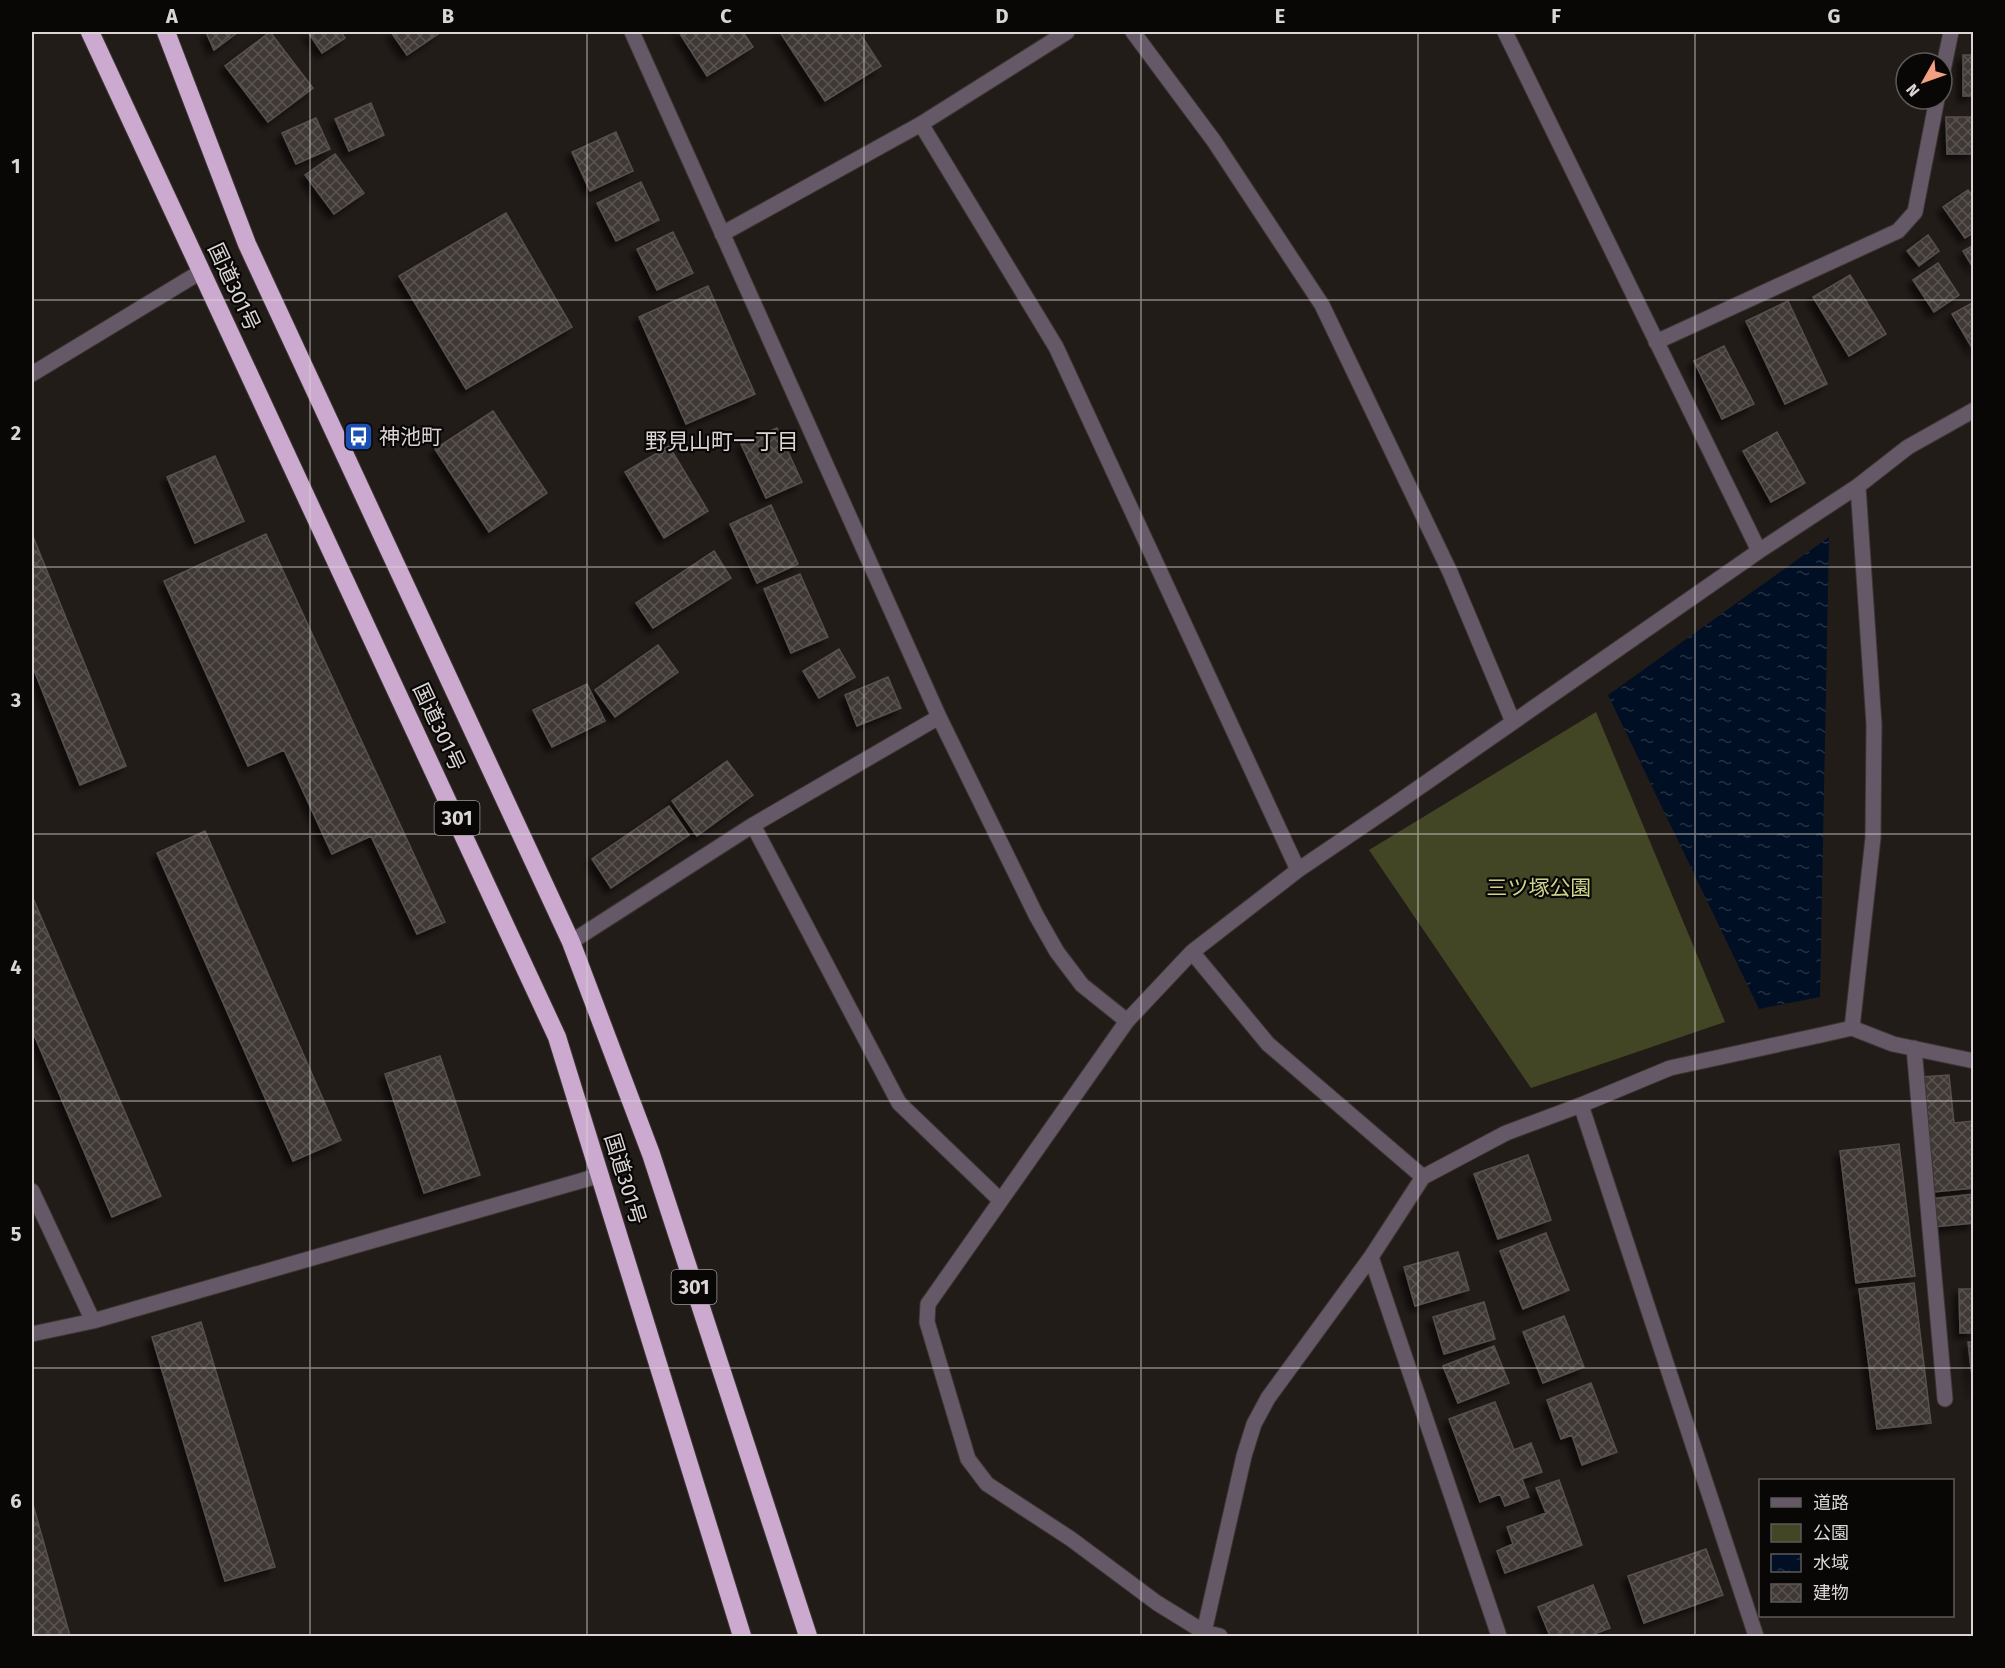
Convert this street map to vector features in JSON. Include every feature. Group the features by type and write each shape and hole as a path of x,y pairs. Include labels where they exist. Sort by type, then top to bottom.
{"highway":[{"name":"国道301号","path":"90,32 558,1037 742,1636"},
{"name":"国道301号","path":"166,32 247,244 571,942 651,1154 808,1636"}],"street":[{"path":"632,32 939,717 1036,915 1057,952 1082,985 1127,1021"},
{"path":"722,234 921,124 1067,32"},
{"path":"1133,32 1214,141 1322,305 1450,572 1513,722"},
{"path":"1505,32 1759,551"},
{"path":"1947,51 1951,32"},
{"path":"1656,342 1898,231 1915,212 1935,111"},
{"path":"921,124 1056,347 1298,870"},
{"path":"32,374 202,271"},
{"path":"1220,1636 1205,1634 1157,1603 1071,1539 987,1484 968,1460 927,1322 927,1308 1000,1200 1127,1021 1192,952 1298,870 1759,551 1858,486 1908,447 1974,410"},
{"path":"1852,1028 1873,826 1874,724 1858,486"},
{"path":"571,942 753,825 939,717"},
{"path":"753,825 899,1103 1000,1200"},
{"path":"1192,952 1268,1044 1423,1177"},
{"path":"1205,1634 1244,1456 1254,1424 1268,1398 1371,1257 1423,1177 1506,1133 1670,1068 1852,1028 1893,1044 1974,1061"},
{"path":"1914,1048 1945,1399"},
{"path":"1581,1105 1756,1636"},
{"path":"32,1334 93,1321 601,1175"},
{"path":"32,1191 93,1321"},
{"path":"1371,1257 1499,1636"}],"green space":[{"name":"三ツ塚公園","path":"1596,712 1725,1022 1531,1088 1369,850"}],"water":[{"path":"1829,537 1820,997 1759,1009 1608,695"}],"building":[{"path":"206,32 238,32 214,50"},
{"path":"270,32 313,88 268,122 225,66"},
{"path":"308,32 341,32 345,38 322,53"},
{"path":"391,32 441,32 407,55"},
{"path":"679,32 743,32 753,47 707,76"},
{"path":"780,32 859,32 881,66 825,101"},
{"path":"1963,55 1974,55 1974,96 1963,96"},
{"path":"371,103 384,135 349,151 335,119"},
{"path":"1946,117 1974,117 1974,154 1947,154"},
{"path":"316,118 330,149 296,164 282,133"},
{"path":"616,132 633,171 590,191 572,152"},
{"path":"335,154 364,193 334,214 305,175"},
{"path":"641,182 659,220 616,241 597,203"},
{"path":"1968,190 1974,197 1974,232 1965,238 1943,207"},
{"path":"506,213 572,327 466,389 399,276"},
{"path":"673,232 693,273 657,290 637,249"},
{"path":"1928,235 1939,251 1919,266 1907,251"},
{"path":"1974,245 1974,269 1963,251"},
{"path":"1938,263 1959,295 1934,312 1913,280"},
{"path":"1850,275 1886,334 1849,356 1813,297"},
{"path":"708,286 755,394 686,424 639,317"},
{"path":"1788,301 1827,384 1785,404 1746,321"},
{"path":"1974,302 1974,351 1952,314"},
{"path":"1724,346 1754,404 1722,419 1694,361"},
{"path":"493,411 547,493 489,532 435,449"},
{"path":"777,428 802,482 766,498 741,444"},
{"path":"1777,432 1805,483 1771,502 1743,451"},
{"path":"669,446 708,511 664,538 625,472"},
{"path":"215,456 244,521 195,543 167,477"},
{"path":"771,505 798,564 757,583 730,524"},
{"path":"32,534 126,766 80,785 32,665"},
{"path":"266,534 445,922 417,934 371,836 332,854 284,750 248,766 164,581"},
{"path":"714,551 731,578 653,628 636,603"},
{"path":"800,574 828,637 791,653 764,589"},
{"path":"658,645 678,672 615,717 595,690"},
{"path":"839,649 855,677 819,698 803,671"},
{"path":"888,677 901,708 857,726 845,695"},
{"path":"587,684 605,721 552,747 533,710"},
{"path":"727,761 753,795 697,836 672,801"},
{"path":"669,806 689,835 611,888 592,859"},
{"path":"205,831 341,1140 293,1161 157,853"},
{"path":"32,896 161,1196 112,1217 32,1030"},
{"path":"440,1056 480,1175 424,1193 385,1074"},
{"path":"1949,1075 1954,1123 1974,1121 1974,1188 1934,1192 1922,1077"},
{"path":"1899,1144 1915,1276 1856,1283 1840,1151"},
{"path":"1528,1155 1551,1220 1498,1239 1474,1174"},
{"path":"1974,1194 1974,1223 1933,1227 1930,1199"},
{"path":"1546,1233 1569,1290 1523,1309 1500,1251"},
{"path":"1458,1252 1469,1290 1415,1306 1404,1267"},
{"path":"1914,1283 1931,1423 1877,1429 1859,1289"},
{"path":"1959,1289 1974,1289 1974,1333 1960,1333"},
{"path":"1484,1302 1495,1339 1444,1354 1433,1317"},
{"path":"1564,1316 1584,1367 1543,1383 1523,1332"},
{"path":"201,1322 275,1567 225,1581 152,1337"},
{"path":"1968,1342 1974,1342 1974,1393"},
{"path":"1494,1346 1509,1383 1458,1403 1443,1366"},
{"path":"1591,1383 1617,1452 1582,1465 1572,1435 1561,1439 1547,1400"},
{"path":"1495,1402 1514,1450 1531,1443 1542,1472 1522,1479 1529,1497 1505,1506 1500,1494 1480,1502 1449,1419"},
{"path":"1559,1480 1582,1545 1505,1573 1497,1551 1513,1544 1507,1527 1546,1513 1536,1488"},
{"path":"32,1501 70,1636 32,1636"},
{"path":"1706,1549 1723,1595 1644,1623 1628,1576"},
{"path":"1593,1585 1610,1628 1589,1636 1550,1636 1538,1607"}],"place":[{"name":"神池町","path":"358,437"}],"district":[{"name":"野見山町一丁目","path":"722,441"}]}
